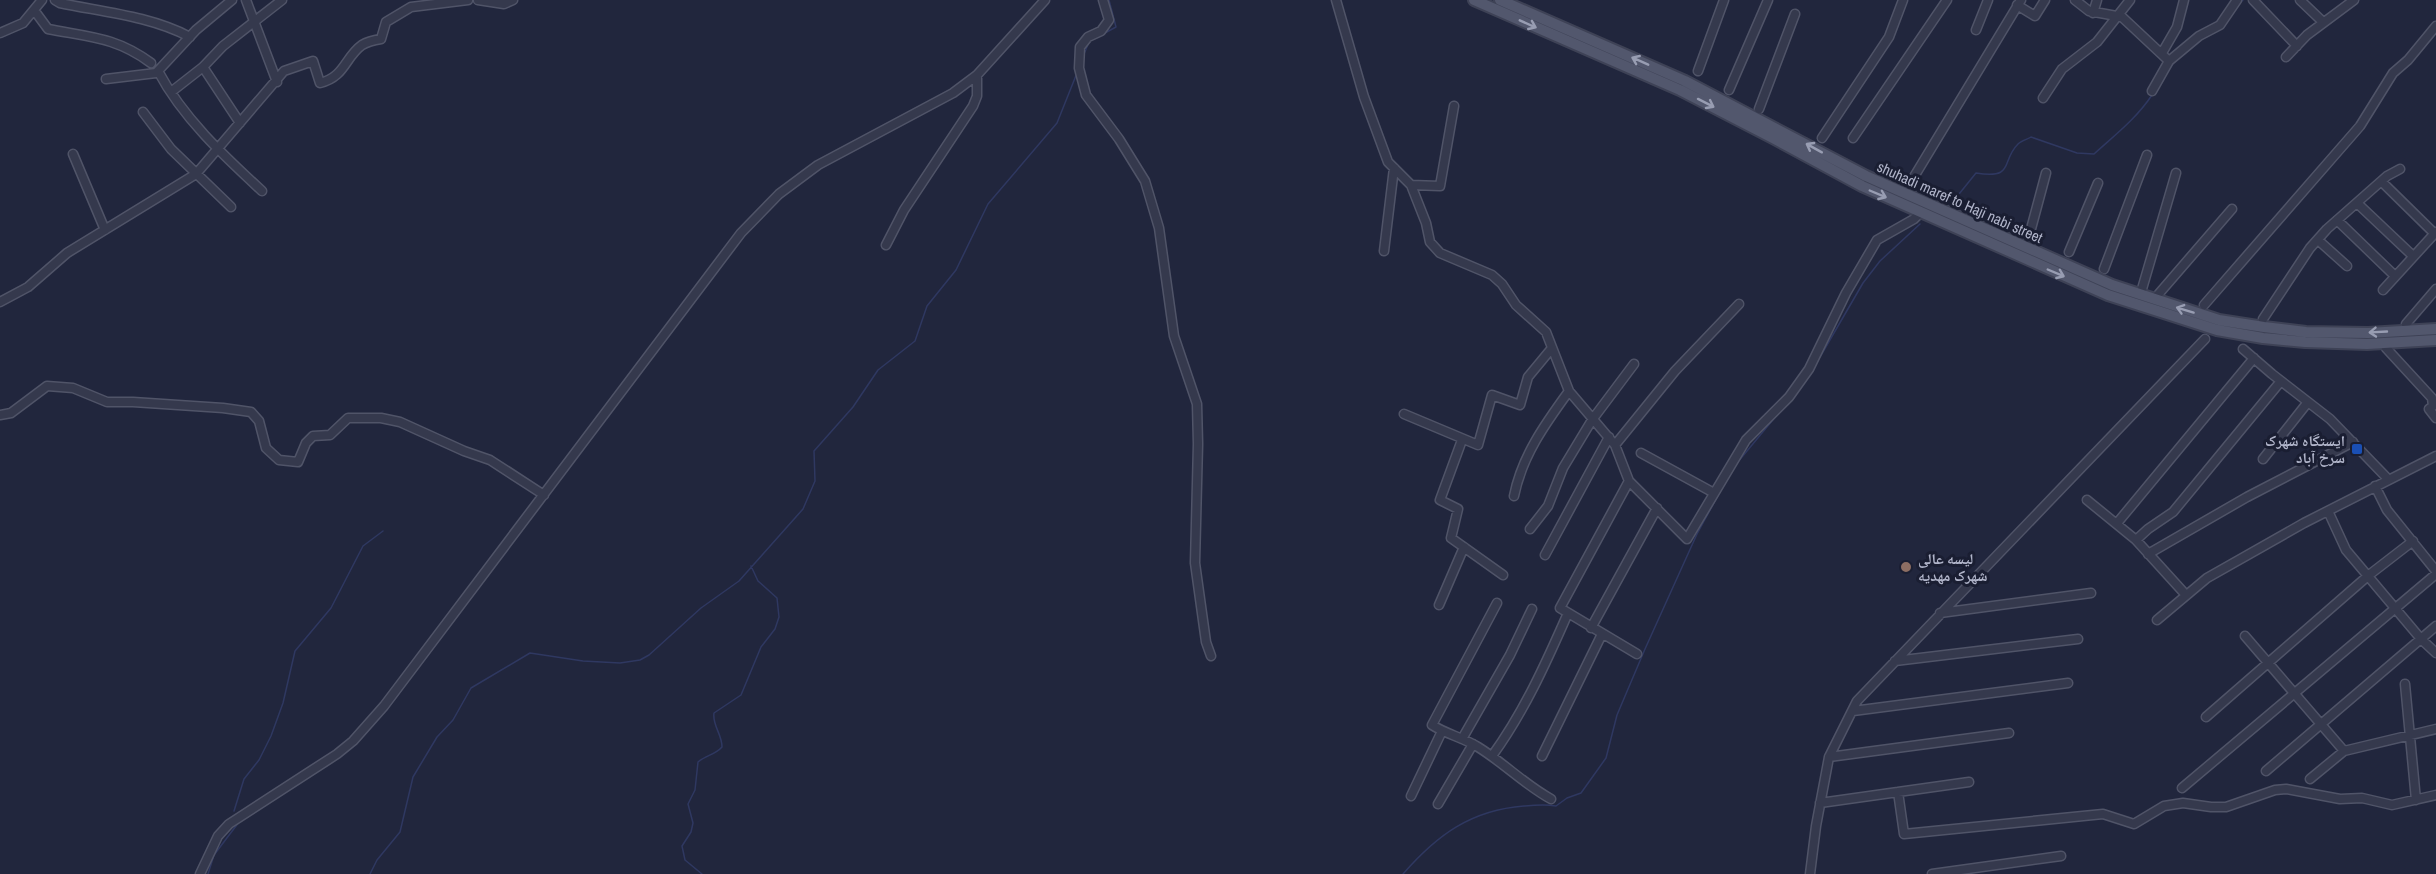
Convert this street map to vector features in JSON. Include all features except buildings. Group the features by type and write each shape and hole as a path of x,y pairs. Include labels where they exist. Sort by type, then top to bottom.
{"main road":[{"path":"1474,0 1680,90 1862,186 2108,295 2217,330 2305,342 2367,344 2436,340"},
{"name":"shuhadi maref to Haji nabi street","path":"1500,0 1685,81 1866,176 2112,285 2219,320 2264,327 2306,332 2368,333 2436,329"}],"street":[{"path":"0,33 23,23 42,0"},
{"path":"55,0 60,3 148,21 190,37"},
{"path":"246,0 277,82"},
{"path":"171,92 203,68 223,46 282,0"},
{"path":"0,302 28,287 67,253 196,174 277,82 284,71 313,61 321,83 328,81 341,72 363,45 381,39 386,22 411,7 468,0"},
{"path":"478,0 504,4 513,0"},
{"path":"200,874 218,837 229,824 353,741 384,706 741,233 779,194 818,165 953,93 977,75 1045,0"},
{"path":"1103,0 1109,20 1101,31 1088,37 1080,47 1079,68 1086,95 1119,139 1145,181 1159,228 1174,336 1197,404 1195,563 1206,642 1211,656"},
{"path":"1336,0 1364,97 1388,162 1411,185 1423,215 1430,242 1440,253 1492,275 1502,284 1516,305 1546,332 1569,391 1615,445 1629,481 1687,539 1746,440 1789,397 1809,369 1846,293 1877,240 1914,219 1921,212"},
{"path":"1698,71 1724,0"},
{"path":"1729,90 1768,0"},
{"path":"1822,138 1889,37 1903,0"},
{"path":"1853,138 1947,0"},
{"path":"1976,30 1988,0"},
{"path":"1909,185 2019,3 2036,16 2045,0"},
{"path":"2075,0 2076,3 2093,12 2119,15 2162,52 2169,61"},
{"path":"2093,12 2097,0"},
{"path":"2043,98 2062,69 2097,42 2130,0"},
{"path":"2162,52 2177,27 2184,0"},
{"path":"2152,91 2169,61 2199,36 2220,25 2237,0"},
{"path":"2253,0 2297,46"},
{"path":"2300,0 2323,22"},
{"path":"2286,57 2323,22 2349,6 2354,0"},
{"path":"106,79 158,71 227,2"},
{"path":"34,10 48,29 114,41 135,51 151,63"},
{"path":"1759,109 1795,14"},
{"path":"2204,305 2360,126 2393,73 2408,60 2436,26"},
{"path":"203,68 240,123"},
{"path":"158,71 171,92 218,150 262,191"},
{"path":"886,245 904,210 973,106 977,96 977,75"},
{"path":"1411,185 1440,186 1454,106"},
{"path":"143,112 171,148 231,207"},
{"path":"73,154 105,230"},
{"path":"2104,269 2147,154"},
{"path":"1384,251 1394,168"},
{"path":"2263,319 2318,240 2337,220 2400,170"},
{"path":"2028,240 2046,173"},
{"path":"2142,289 2176,173"},
{"path":"2382,182 2435,233 2383,290"},
{"path":"2069,252 2098,183"},
{"path":"2357,203 2413,256"},
{"path":"2156,297 2232,209"},
{"path":"2337,220 2395,276"},
{"path":"2318,240 2347,266"},
{"path":"2406,324 2436,289"},
{"path":"1615,445 1675,371 1739,304"},
{"path":"1810,874 1829,757 1857,701 2205,339"},
{"path":"1404,414 1478,445 1492,395 1520,405 1528,376 1552,348"},
{"path":"2243,348 2281,381 2330,418 2388,479"},
{"path":"2386,348 2432,398 2433,406 2428,409 2436,418"},
{"path":"2118,522 2254,358"},
{"path":"1530,529 1548,506 1563,468 1592,420 1634,364"},
{"path":"2136,540 2148,528 2173,512 2281,381"},
{"path":"0,416 11,413 47,386 73,388 107,402 242,410 251,412 259,421 266,448 279,460 298,462 306,443 313,436 330,435 348,418 381,418 400,422 464,451 490,460 544,495"},
{"path":"1514,496 1523,465 1541,429 1569,391"},
{"path":"2263,459 2308,402"},
{"path":"1545,555 1609,437"},
{"path":"1462,440 1440,500 1458,509 1450,538 1503,575"},
{"path":"2148,554 2247,496 2353,442"},
{"path":"1641,453 1714,493"},
{"path":"2157,620 2207,578 2374,486 2436,456"},
{"path":"1629,481 1560,608 1637,654"},
{"path":"2182,788 2396,609 2436,572 2387,510 2374,486"},
{"path":"2087,500 2118,522 2186,595"},
{"path":"1592,628 1657,508"},
{"path":"2328,511 2346,550 2421,639 2436,653"},
{"path":"2206,717 2369,575 2413,541"},
{"path":"1439,605 1464,547"},
{"path":"1940,613 2091,593"},
{"path":"1497,603 1432,725 1473,744 1492,756 1534,790 1551,799"},
{"path":"1462,739 1510,655 1532,609"},
{"path":"1492,756 1509,732 1535,686 1568,613"},
{"path":"2266,771 2436,626"},
{"path":"1542,756 1602,634"},
{"path":"2245,636 2344,751"},
{"path":"1895,661 2078,639"},
{"path":"1852,711 2068,683"},
{"path":"2405,684 2416,800"},
{"path":"2310,779 2344,751 2436,729"},
{"path":"1411,796 1442,731"},
{"path":"1829,757 2009,733"},
{"path":"1438,804 1473,744"},
{"path":"1820,803 1969,782"},
{"path":"1898,792 1904,834 2103,814 2134,824 2164,806 2184,803 2226,807 2275,790 2286,789 2340,799 2362,798 2392,805 2436,795"},
{"path":"1932,874 2061,856"}],"waterway":[{"path":"1103,34 1116,27 1109,0"},
{"path":"2239,4 2243,0"},
{"path":"1084,54 1089,42"},
{"path":"2168,71 2174,62"},
{"path":"370,874 377,860 400,832 413,777 437,737 453,720 471,688 530,653 583,661 620,663 640,660 649,655 701,608 739,581 803,509 815,481 814,451 853,407 878,370 915,341 927,306 956,270 988,204 1057,123 1077,73"},
{"path":"1955,199 1976,173 1997,174 2002,171 2018,144 2031,137 2077,153 2094,154 2132,119 2152,95"},
{"path":"1820,357 1863,283 1880,261 1920,224"},
{"path":"1737,463 1782,409"},
{"path":"1403,874 1442,836 1471,819 1505,808 1556,806 1567,798 1581,793 1606,758 1617,715 1645,649 1697,534 1722,488"},
{"path":"234,811 244,779 259,760 271,736 283,703 295,651 331,608 363,546 383,531"},
{"path":"702,874 685,860 682,846 691,832 693,823 688,804 695,790 698,762 722,747 714,722 714,713 741,695 761,647 775,629 779,617 777,598 758,581 751,566"},
{"path":"208,874 214,855 239,822"}],"place":[{"name":"ایستگاه شهرک سرخ آباد","path":"2357,449"},
{"name":"لیسه عالی شهرک مهدیه","path":"1906,567"}]}
